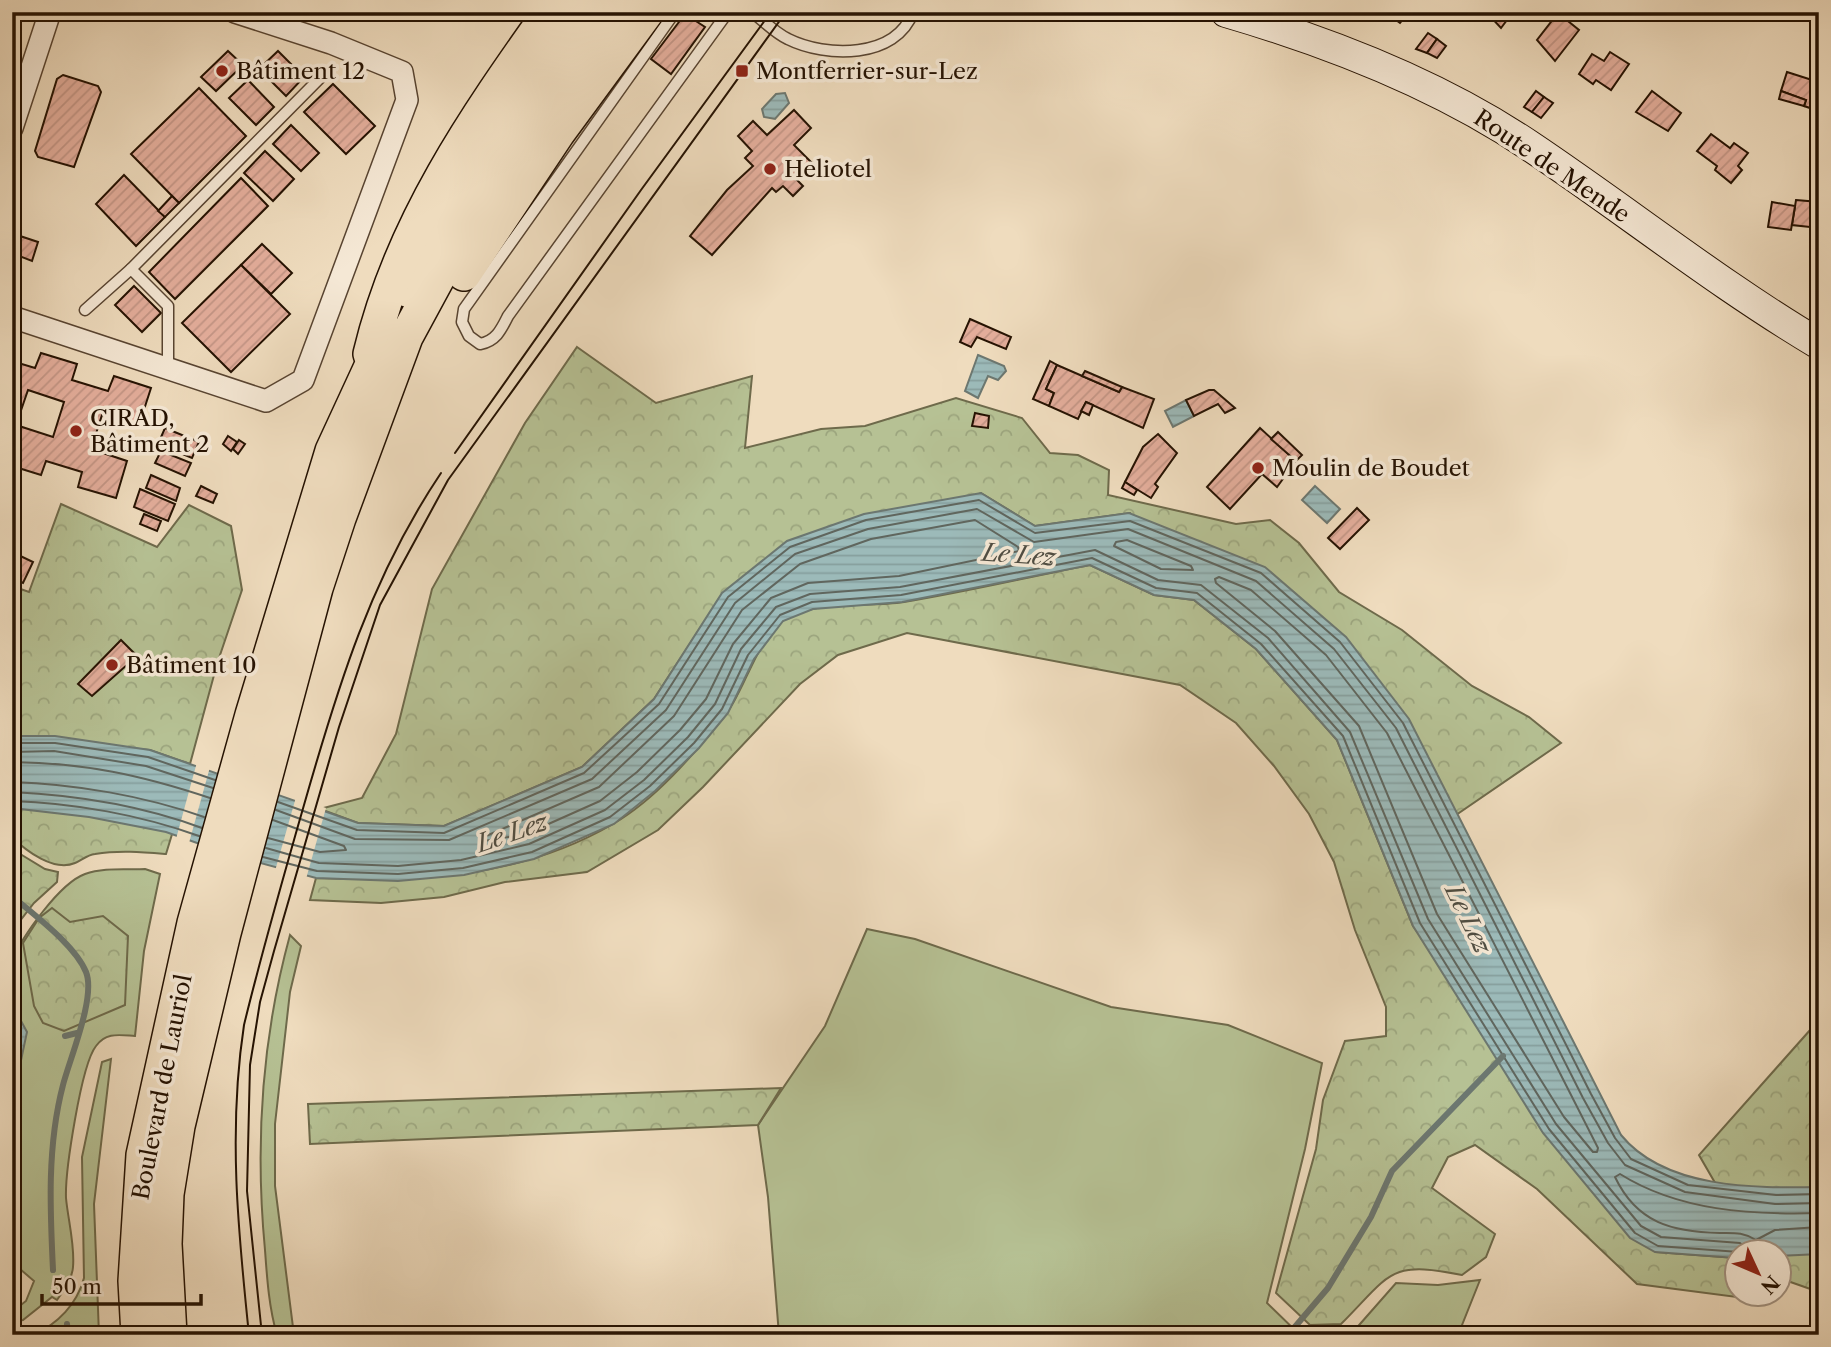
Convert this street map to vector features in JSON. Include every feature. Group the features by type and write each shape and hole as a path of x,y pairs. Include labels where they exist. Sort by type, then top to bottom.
{"main road":[{"path":"363,379 379,315 441,174 472,122 550,12"},
{"path":"338,518 398,377 422,337 558,133 647,12"},
{"path":"209,928 266,719 332,451 363,379 443,219 503,121 600,16"},
{"path":"266,719 406,337 459,239 600,16"},
{"name":"Boulevard de Lauriol","path":"138,1335 135,1281 143,1155 209,928"},
{"name":"Boulevard de Lauriol","path":"170,1335 166,1270 167,1194 209,928"}],"street":[{"path":"12,128 50,12"},
{"path":"12,317 266,401 303,380 407,100 402,72 331,43 235,12"},
{"name":"Route de Mende","path":"1226,12 1334,47 1464,106 1530,145 1678,253 1819,344"}],"lane":[{"path":"675,12 464,309 461,322 469,336 480,344 490,342 500,332 508,316 728,12"},
{"path":"752,12 788,39 840,51 887,43 908,25 913,12"},
{"path":"85,310 131,269 322,76"},
{"path":"131,269 168,306 168,368"}],"green space":[{"path":"577,347 656,403 752,376 745,448 821,429 865,426 956,398 1022,418 1050,453 1078,455 1109,470 1108,495 1236,524 1270,520 1299,543 1339,592 1402,630 1472,686 1529,717 1561,743 1456,815 1130,513 1035,526 981,493 723,593 654,699 582,767 444,826 358,823 320,809 362,798 396,734 432,589 525,423"},
{"path":"61,504 157,547 189,505 231,526 242,590 217,664 190,764 150,750 12,737 12,586 29,592"},
{"path":"1090,565 1154,595 1194,600 1256,649 1337,740 1413,926 1656,1252 1722,1257 1722,1295 1637,1284 1537,1189 1475,1145 1448,1157 1432,1188 1495,1234 1486,1257 1462,1275 1419,1269 1392,1275 1341,1324 1310,1325 1276,1293 1316,1149 1323,1100 1345,1041 1386,1036 1386,1007 1355,930 1334,862 1309,814 1274,766 1236,723 1180,685 907,633 838,655 800,684 703,787 658,830 587,872 505,882 444,897 381,903 310,900 316,878 394,879 469,873 542,856 578,842 629,814 659,789 699,747 731,708 758,653 774,629 784,620 812,609 889,604"},
{"path":"12,800 173,831 166,854 104,853 89,855 75,863 58,865 41,859 12,837"},
{"path":"12,849 45,869 58,872 57,882 34,903 12,931"},
{"path":"145,869 160,874 144,951 135,1036 109,1036 96,1046 85,1074 75,1119 66,1198 73,1250 71,1276 57,1300 52,1297 23,1320 12,1322 12,1312 26,1301 34,1281 20,1269 12,1209 12,961 24,938 43,912 75,879 100,870"},
{"path":"52,908 70,922 103,916 128,936 125,1005 64,1031 43,1023 34,1006 23,943 39,918"},
{"path":"867,929 915,939 1111,1007 1228,1025 1322,1063 1305,1149 1267,1303 1300,1335 779,1335 768,1197 758,1125 825,1026"},
{"path":"290,935 301,946 290,992 275,1124 275,1186 294,1335 277,1335 270,1304 262,1211 261,1131 267,1052 280,974"},
{"path":"1819,1020 1819,1292 1792,1283 1792,1238 1747,1238 1699,1155"},
{"path":"111,1059 94,1204 99,1335 33,1335 51,1325 65,1312 77,1296 84,1278 82,1157 102,1062"},
{"path":"781,1088 758,1125 310,1144 308,1104"},
{"path":"1480,1280 1458,1335 1342,1335 1353,1332 1396,1283 1438,1285"}],"water":[{"path":"785,93 789,103 775,119 764,117 762,109 776,94"},
{"path":"978,355 1004,366 1006,371 998,380 988,376 978,398 965,391"},
{"path":"1186,400 1194,416 1173,427 1165,411"},
{"path":"1315,486 1340,509 1327,523 1302,500"},
{"name":"Le Lez","path":"981,493 1035,526 1129,513 1265,567 1346,637 1409,719 1621,1135 1639,1153 1661,1166 1712,1182 1767,1187 1819,1187 1819,1254 1792,1255 1792,1238 1722,1238 1722,1257 1655,1252 1630,1238 1543,1133 1413,926 1337,740 1256,649 1194,600 1154,595 1090,565 902,602 813,609 783,621 754,659 728,713 699,748 655,791 614,824 534,859 464,875 398,881 316,878 231,855 166,832 89,817 12,808 12,736 55,736 150,750 358,823 444,826 582,767 654,699 722,593 787,541 864,514"},
{"path":"12,1017 20,1019 27,1032 12,1103"},
{"path":"12,1196 21,1265 12,1287"}],"pier":[{"path":"197,762 210,767 189,843 176,839"},
{"path":"296,797 326,808 306,879 275,871"}],"building":[{"path":"1391,12 1404,18 1400,23 1389,15"},
{"path":"1486,12 1513,12 1501,28"},
{"path":"1558,13 1579,30 1555,61 1537,40"},
{"path":"685,14 705,27 671,74 651,59"},
{"path":"1428,33 1437,39 1427,53 1416,49"},
{"path":"1437,39 1446,46 1437,58 1427,53"},
{"name":"Bâtiment 12","path":"228,51 243,65 216,91 201,77"},
{"path":"278,51 304,77 286,96 259,69"},
{"path":"1610,52 1629,64 1611,90 1596,80 1593,84 1579,74 1592,54 1604,61"},
{"path":"1787,72 1812,80 1814,75 1819,76 1819,111 1804,106 1806,100 1781,91"},
{"path":"63,75 98,86 101,92 74,167 38,157 35,151 57,79"},
{"path":"248,80 274,107 256,125 229,98"},
{"path":"333,84 375,126 346,154 304,112"},
{"path":"199,88 246,136 179,203 131,154"},
{"path":"1536,91 1544,97 1532,112 1524,107"},
{"path":"1652,91 1681,113 1668,131 1636,112"},
{"path":"1781,91 1806,100 1804,106 1779,99"},
{"path":"1544,97 1553,103 1541,118 1532,112"},
{"path":"794,110 811,128 794,145 815,166 803,178 800,175 796,179 803,186 793,196 783,186 776,192 772,188 712,255 690,236 727,190 753,166 745,158 752,151 738,136 753,121 767,135"},
{"path":"291,125 319,153 301,171 273,144"},
{"path":"1711,134 1730,148 1734,143 1748,153 1738,166 1742,170 1731,183 1715,170 1717,166 1697,151"},
{"path":"265,151 294,179 273,201 244,173"},
{"path":"124,175 165,217 136,246 96,204"},
{"path":"241,178 268,206 175,299 149,272"},
{"path":"172,196 179,203 165,217 158,211"},
{"path":"1796,200 1819,202 1819,228 1792,225"},
{"path":"1772,202 1795,206 1791,230 1768,227"},
{"path":"20,236 38,242 32,261 14,254"},
{"path":"262,244 292,273 271,294 241,265"},
{"path":"241,265 290,314 231,372 182,323"},
{"path":"134,286 161,313 142,332 115,305"},
{"path":"970,319 1011,337 1006,349 977,337 971,347 960,342"},
{"name":"CIRAD, Bâtiment 2","path":"41,353 77,364 72,380 108,391 114,376 151,388 139,425 102,415 91,449 127,461 116,498 78,487 82,472 46,461 41,475 12,466 12,361 35,368","holes":["28,390 64,402 53,437 16,425"]},
{"path":"1050,361 1057,365 1046,389 1054,393 1049,406 1033,399"},
{"path":"1057,365 1119,392 1122,387 1154,399 1143,428 1086,402 1078,419 1049,406 1054,393 1046,389"},
{"path":"1085,371 1122,387 1119,392 1082,376"},
{"path":"1214,390 1235,408 1225,413 1218,404 1194,416 1186,400"},
{"path":"1086,402 1093,405 1089,415 1081,411"},
{"path":"975,413 989,416 988,428 972,426"},
{"path":"165,428 199,442 192,458 158,444"},
{"name":"Moulin de Boudet","path":"1260,428 1296,461 1277,487 1262,474 1230,509 1207,487"},
{"path":"1278,432 1302,455 1296,461 1271,439"},
{"path":"1158,434 1177,453 1155,484 1158,487 1151,498 1125,482 1143,447"},
{"path":"228,436 237,442 231,451 223,444"},
{"path":"239,440 245,444 238,454 233,449"},
{"path":"161,451 191,463 185,476 155,463"},
{"path":"151,475 180,488 176,501 146,488"},
{"path":"1125,482 1137,490 1134,495 1122,488"},
{"path":"201,486 217,494 213,503 196,496"},
{"path":"140,489 175,504 168,521 134,507"},
{"path":"1357,508 1369,520 1340,549 1328,538"},
{"path":"144,514 161,521 157,531 140,524"},
{"path":"12,552 33,562 23,583 12,578"},
{"name":"Bâtiment 10","path":"121,640 137,656 92,696 78,684"}],"waterway":[{"path":"12,896 73,951 86,972 88,983 85,1012 63,1085 54,1131 51,1201 53,1270"},
{"path":"65,1036 77,1033"},
{"path":"1288,1335 1328,1288 1371,1217 1392,1171 1503,1056"},
{"path":"67,1324 68,1335"}],"tram line":[{"path":"455,453 771,12"},
{"path":"262,1335 247,1191 250,1065 260,1002 339,727 380,605 448,480 786,12"},
{"path":"249,1335 236,1180 236,1103 244,1025 288,860 344,675 359,633 395,552 441,473"}],"place":[{"name":"Bâtiment 12","path":"222,71"},
{"name":"Montferrier-sur-Lez","path":"742,71"},
{"name":"Heliotel","path":"770,169"},
{"name":"CIRAD, Bâtiment 2","path":"76,431"},
{"name":"Moulin de Boudet","path":"1258,468"},
{"name":"Bâtiment 10","path":"112,665"}]}
